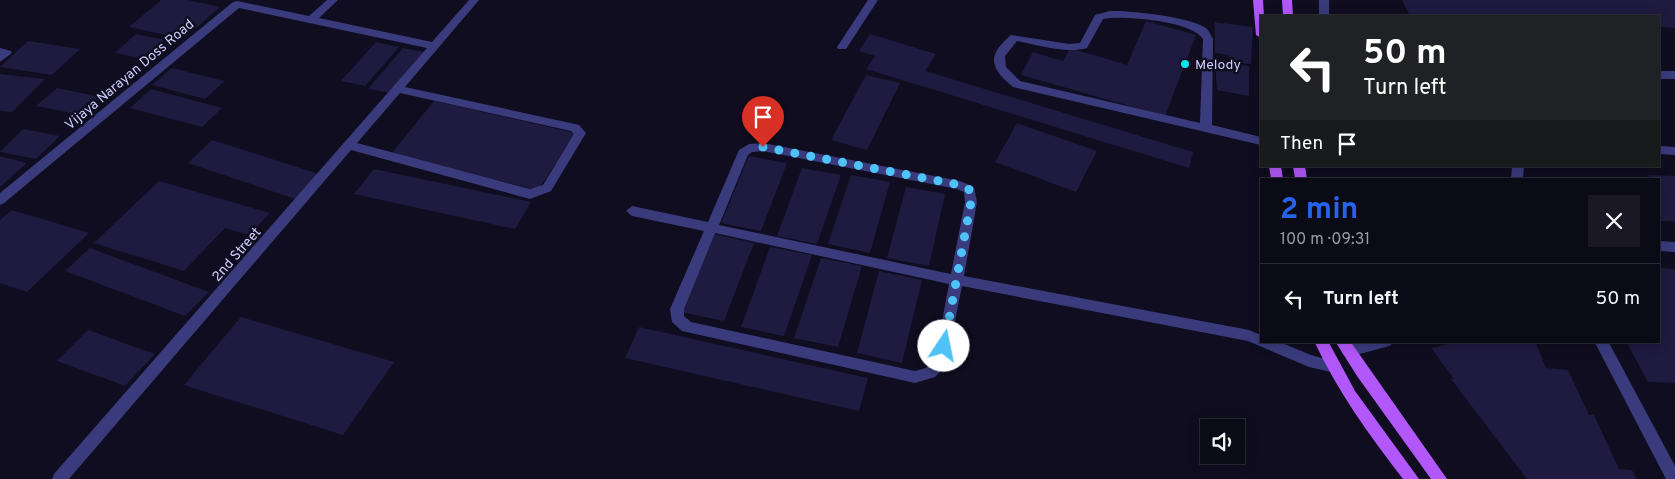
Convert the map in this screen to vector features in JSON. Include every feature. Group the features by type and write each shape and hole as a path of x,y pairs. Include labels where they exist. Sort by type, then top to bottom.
{"main road":[{"path":"1258,0 1260,23"},
{"path":"1286,0 1288,15"},
{"path":"1321,343 1355,405 1412,479"},
{"path":"1345,346 1440,479"}],"street":[{"path":"312,19 333,0"},
{"name":"2nd Street","path":"59,479 474,0"},
{"path":"842,47 873,0"},
{"path":"1324,0 1324,15"},
{"name":"Vijaya Narayan Doss Road","path":"0,200 237,4 434,46"},
{"path":"1206,128 1208,39 1203,31 1194,26 1125,14 1109,14 1098,17 1083,46 1070,46 1016,37 1004,45 999,61 1002,72 1017,84 1260,141"},
{"path":"0,52 6,53 0,58"},
{"path":"1660,75 1675,75"},
{"path":"350,145 530,194 547,188 580,133 575,128 398,89"},
{"path":"763,147 960,185 970,190 971,202 957,280 941,362 930,373 915,377 686,326 677,318 677,309 711,228 743,153 749,148 763,147"},
{"path":"1660,150 1675,151"},
{"path":"632,211 957,280 1249,336 1260,340"},
{"path":"1660,246 1675,247"},
{"path":"1267,343 1309,361 1332,366"},
{"path":"1345,346 1370,343"},
{"path":"1602,343 1674,479"}],"building":[{"path":"161,0 188,0 220,7 195,29 186,27 175,37 129,27"},
{"path":"1402,0 1675,0 1675,28 1660,27 1660,15 1410,15"},
{"path":"1146,21 1196,35 1165,116 1021,75 1033,52 1063,61 1070,48 1127,65"},
{"path":"1215,22 1253,27 1251,64 1229,62 1229,55 1215,53"},
{"path":"136,34 176,42 156,61 115,53"},
{"path":"870,34 936,54 925,71 1193,152 1189,168 866,69 875,56 859,51"},
{"path":"28,41 80,49 52,75 0,67"},
{"path":"376,42 399,47 365,86 341,81"},
{"path":"403,48 425,52 391,93 368,89"},
{"path":"1215,62 1249,66 1249,96 1217,90"},
{"path":"172,68 224,81 205,99 152,85"},
{"path":"0,74 45,79 12,112 0,111"},
{"path":"866,75 900,83 867,150 831,140"},
{"path":"57,88 106,98 87,116 36,106"},
{"path":"151,89 222,108 202,127 130,108"},
{"path":"434,101 576,133 538,190 391,154"},
{"path":"1017,123 1097,151 1076,192 995,162"},
{"path":"23,129 60,136 36,159 0,152"},
{"path":"212,140 322,175 298,200 188,163"},
{"path":"0,156 27,163 0,187"},
{"path":"749,156 787,163 761,231 721,223"},
{"path":"802,168 841,175 817,244 777,236"},
{"path":"374,169 531,202 515,229 354,194"},
{"path":"851,175 890,182 870,253 828,244"},
{"path":"1648,175 1675,176 1675,221 1660,221 1660,178 1650,178"},
{"path":"159,181 270,213 249,235 225,228 184,271 94,243"},
{"path":"906,187 945,194 929,266 887,258"},
{"path":"12,210 89,233 27,292 0,283 0,220"},
{"path":"714,234 754,243 724,321 681,312"},
{"path":"770,247 812,255 784,336 741,327"},
{"path":"90,248 209,292 185,316 65,271"},
{"path":"821,258 862,266 838,347 794,338"},
{"path":"1660,268 1675,269 1675,383 1648,382 1627,343 1660,343"},
{"path":"879,271 922,280 902,363 857,353"},
{"path":"241,317 394,362 343,435 184,385"},
{"path":"639,327 868,378 859,411 625,358"},
{"path":"88,330 155,354 125,386 57,361"},
{"path":"1452,343 1536,343 1546,368 1568,370 1589,415 1594,415 1619,469 1632,470 1637,479 1527,479 1451,379 1454,379 1431,348"}],"place":[{"name":"Melody","path":"1185,64"}],"route":[{"path":"763,147 960,185 970,190 971,202 944,346"}]}
